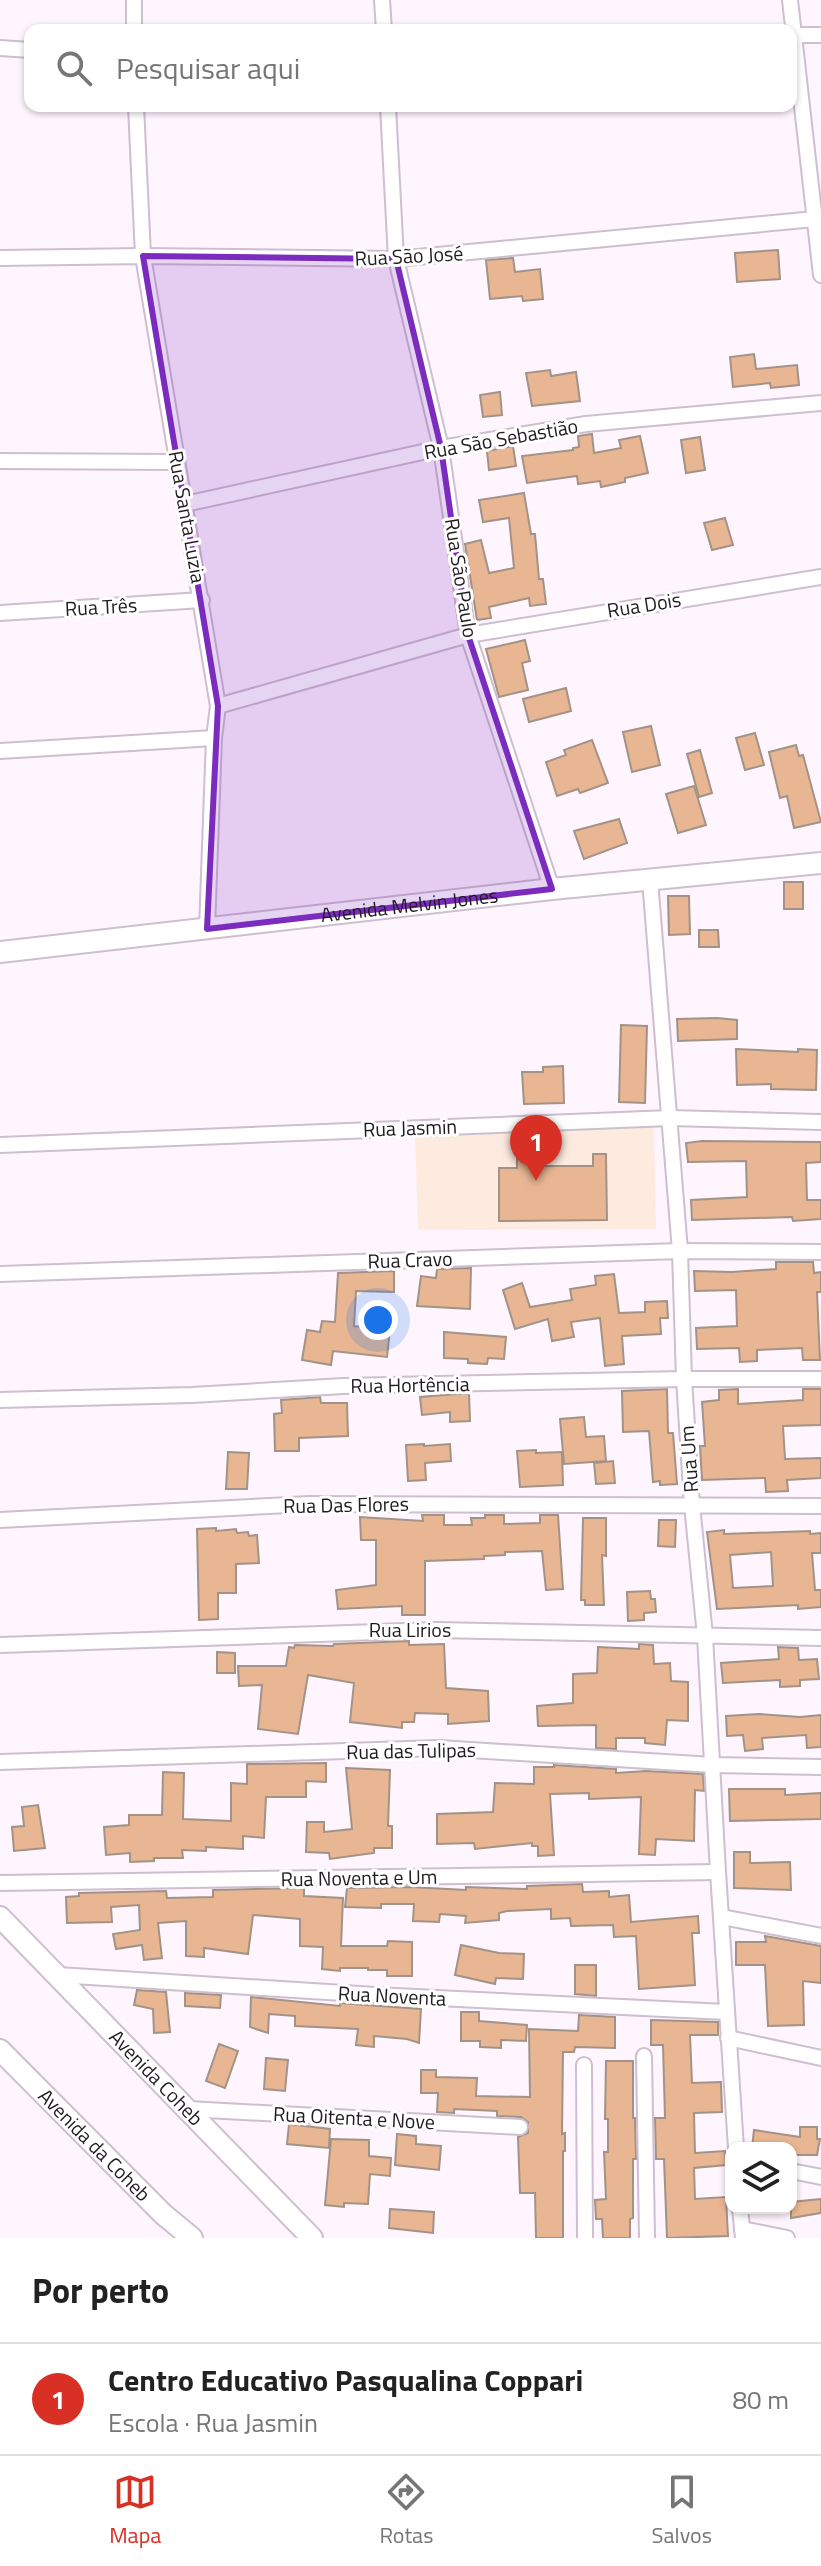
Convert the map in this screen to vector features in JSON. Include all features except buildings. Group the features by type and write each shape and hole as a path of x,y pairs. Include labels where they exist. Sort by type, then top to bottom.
{"main road":[{"name":"Avenida Melvin Jones","path":"0,952 552,889 821,863"},
{"name":"Avenida Coheb","path":"0,1917 312,2238"},
{"name":"Avenida da Coheb","path":"0,2050 163,2214 192,2238"}],"street":[{"path":"134,0 134,24"},
{"path":"382,0 384,24"},
{"path":"790,0 791,24"},
{"path":"797,35 821,35"},
{"path":"0,48 24,50"},
{"path":"797,75 821,275"},
{"name":"Rua Santa Luzia","path":"136,112 143,256 218,706 214,738 207,929"},
{"name":"Rua São Paulo","path":"388,112 396,259 441,448 468,635 552,889"},
{"name":"Rua São José","path":"0,258 396,259 815,219"},
{"name":"Rua São Sebastião","path":"185,504 441,448 586,424 821,403"},
{"path":"0,461 177,462"},
{"name":"Rua Dois","path":"218,706 468,635 821,577"},
{"name":"Rua Três","path":"0,613 202,600"},
{"path":"0,751 214,738"},
{"name":"Rua Um","path":"650,880 680,1251 684,1379 705,1636 736,2142"},
{"name":"Rua Jasmin","path":"0,1145 670,1118 821,1122"},
{"name":"Rua Cravo","path":"0,1274 680,1251 821,1252"},
{"name":"Rua Hortência","path":"0,1400 192,1395 343,1386 821,1379"},
{"name":"Rua Das Flores","path":"0,1520 309,1504 692,1505"},
{"path":"692,1505 821,1506"},
{"name":"Rua Lirios","path":"0,1645 408,1630 821,1638"},
{"name":"Rua das Tulipas","path":"0,1762 439,1748 713,1765 821,1767"},
{"name":"Rua Noventa e Um","path":"0,1883 718,1872"},
{"path":"722,1917 821,1936"},
{"name":"Rua Noventa","path":"58,1975 375,1995 726,2012"},
{"path":"728,2038 821,2058"},
{"path":"644,2056 647,2238"},
{"path":"584,2065 585,2238"},
{"name":"Rua Oitenta e Nove","path":"188,2109 520,2127"},
{"path":"797,2172 821,2177"},
{"path":"740,2214 742,2234 787,2238"}],"highlighted area":[{"path":"143,256 396,259 441,448 468,635 552,889 207,929 218,706"}],"shaded area":[{"path":"626,1124 654,1126 656,1229 418,1230 415,1133"}],"place":[{"name":"Centro Educativo Pasqualina Coppari","path":"536,1181"}]}
